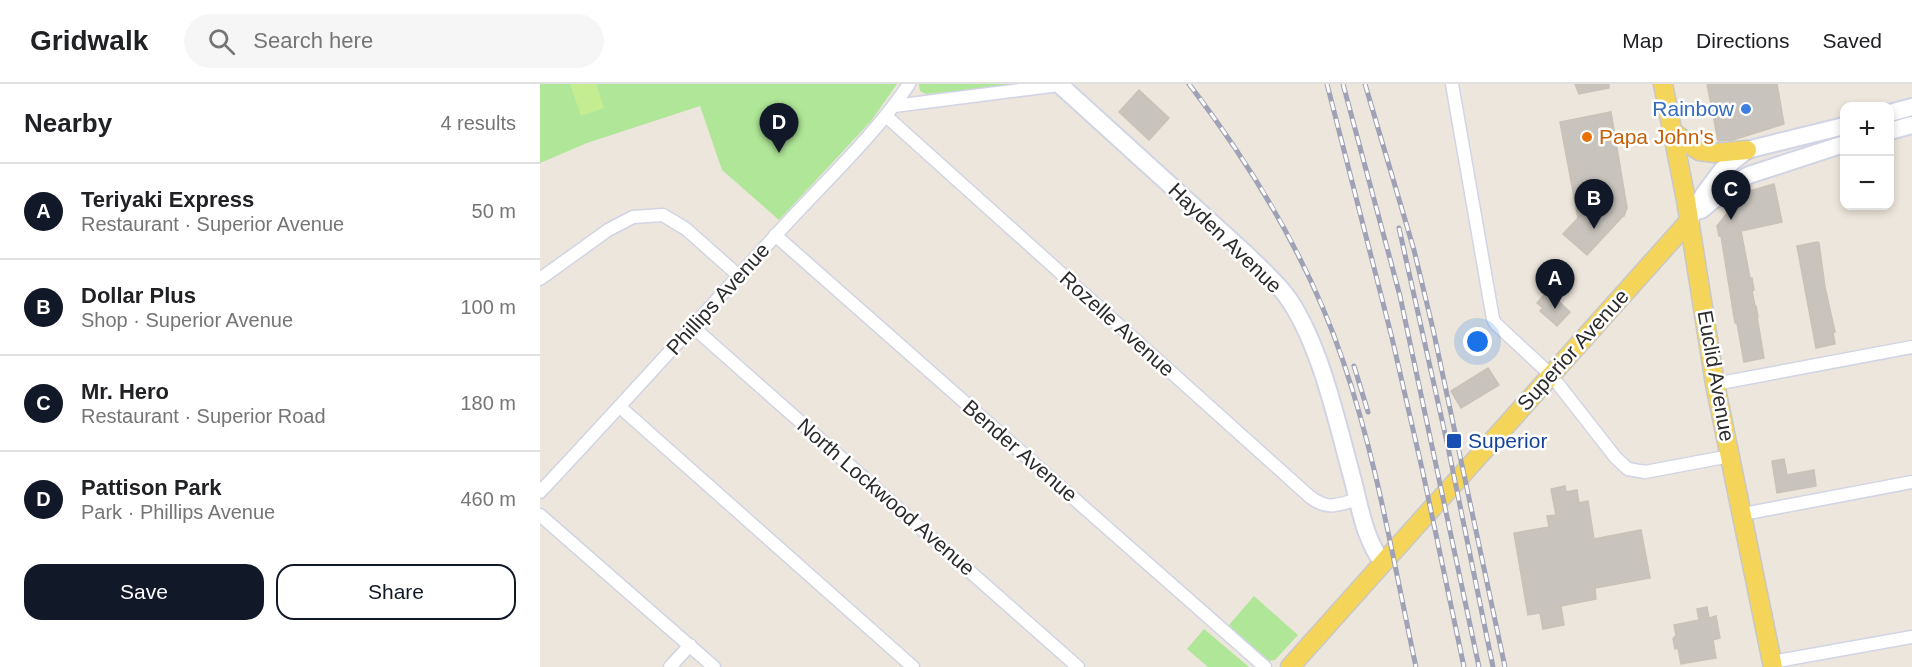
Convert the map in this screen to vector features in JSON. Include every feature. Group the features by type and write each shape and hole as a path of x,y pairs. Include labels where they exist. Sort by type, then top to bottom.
{"main road":[{"name":"Euclid Avenue","path":"1663,84 1689,221 1715,384 1772,665"},
{"path":"1672,132 1699,151 1715,153 1748,150"},
{"name":"Superior Avenue","path":"1290,667 1689,221"}],"street":[{"name":"Phillips Avenue","path":"540,492 890,111 909,84"},
{"path":"1452,84 1493,319 1496,324 1551,375 1616,458 1628,469 1645,472 1730,456"},
{"path":"890,111 1059,85"},
{"name":"Hayden Avenue","path":"1059,85 1246,254 1290,300 1316,355 1366,532 1374,552 1383,563"},
{"path":"1894,112 1912,107"},
{"name":"Rozelle Avenue","path":"890,111 1309,496 1319,504 1326,506 1335,506 1358,499"},
{"path":"1894,130 1912,125"},
{"path":"1689,221 1704,194 1722,170 1748,150 1840,127"},
{"path":"1689,221 1717,195 1749,175 1840,146"},
{"path":"540,279 608,230 633,217 663,215 686,229 739,276"},
{"name":"Bender Avenue","path":"775,235 1265,667"},
{"name":"North Lockwood Avenue","path":"693,327 1078,667"},
{"path":"1715,384 1912,347"},
{"path":"620,407 913,667"},
{"path":"1743,514 1912,482"},
{"path":"540,515 714,667"},
{"path":"1772,665 1912,636"},
{"path":"670,667 690,645"}],"green space":[{"path":"540,84 897,84 871,121 779,220 722,170 700,106 587,143 540,163"},
{"path":"570,84 596,84 604,108 581,116"},
{"path":"919,84 1016,84 926,94 920,91"},
{"path":"1254,596 1298,635 1275,660 1267,661 1228,626"},
{"path":"1204,629 1249,667 1208,667 1187,649"}],"building":[{"path":"1575,84 1609,84 1609,88 1579,94"},
{"path":"1707,84 1777,84 1784,124 1733,140 1718,141"},
{"path":"1139,90 1169,118 1149,140 1119,112"},
{"path":"1611,112 1627,208 1624,216 1587,255 1563,234 1578,218 1560,122"},
{"path":"1774,184 1782,222 1741,231 1750,278 1752,278 1754,290 1752,291 1764,358 1744,362 1737,323 1735,323 1721,236 1719,236 1717,226 1743,193"},
{"path":"1817,242 1835,332 1833,332 1835,344 1816,348 1797,246"},
{"path":"1546,293 1552,298 1553,296 1570,312 1557,326 1540,311 1543,308 1537,303"},
{"path":"1488,368 1499,385 1461,408 1451,391"},
{"path":"1784,459 1787,475 1814,470 1816,486 1777,493 1772,461"},
{"path":"1565,486 1566,492 1577,490 1579,503 1588,501 1594,539 1641,530 1650,578 1595,588 1596,599 1561,606 1564,625 1543,629 1540,613 1528,615 1514,533 1549,527 1547,516 1556,515 1551,489"},
{"path":"1707,607 1709,618 1716,616 1720,638 1713,640 1716,658 1681,664 1678,648 1675,649 1673,639 1676,635 1674,625 1699,620 1697,609"}],"railway":[{"path":"1189,84 1236,149 1278,216 1314,287 1329,324 1366,436 1416,667"},
{"path":"1327,84 1392,338 1464,667"},
{"path":"1343,84 1400,296 1479,667"},
{"path":"1365,84 1414,250 1433,329 1505,667"},
{"path":"1399,228 1448,447 1493,667"},
{"path":"1354,366 1368,412"}],"place":[{"name":"Rainbow","path":"1746,109"},
{"name":"Papa John's","path":"1587,137"},
{"name":"Pattison Park","path":"779,153"},
{"name":"Mr. Hero","path":"1731,220"},
{"name":"Dollar Plus","path":"1594,229"},
{"name":"Teriyaki Express","path":"1555,309"},
{"name":"Superior","path":"1454,441"}]}
